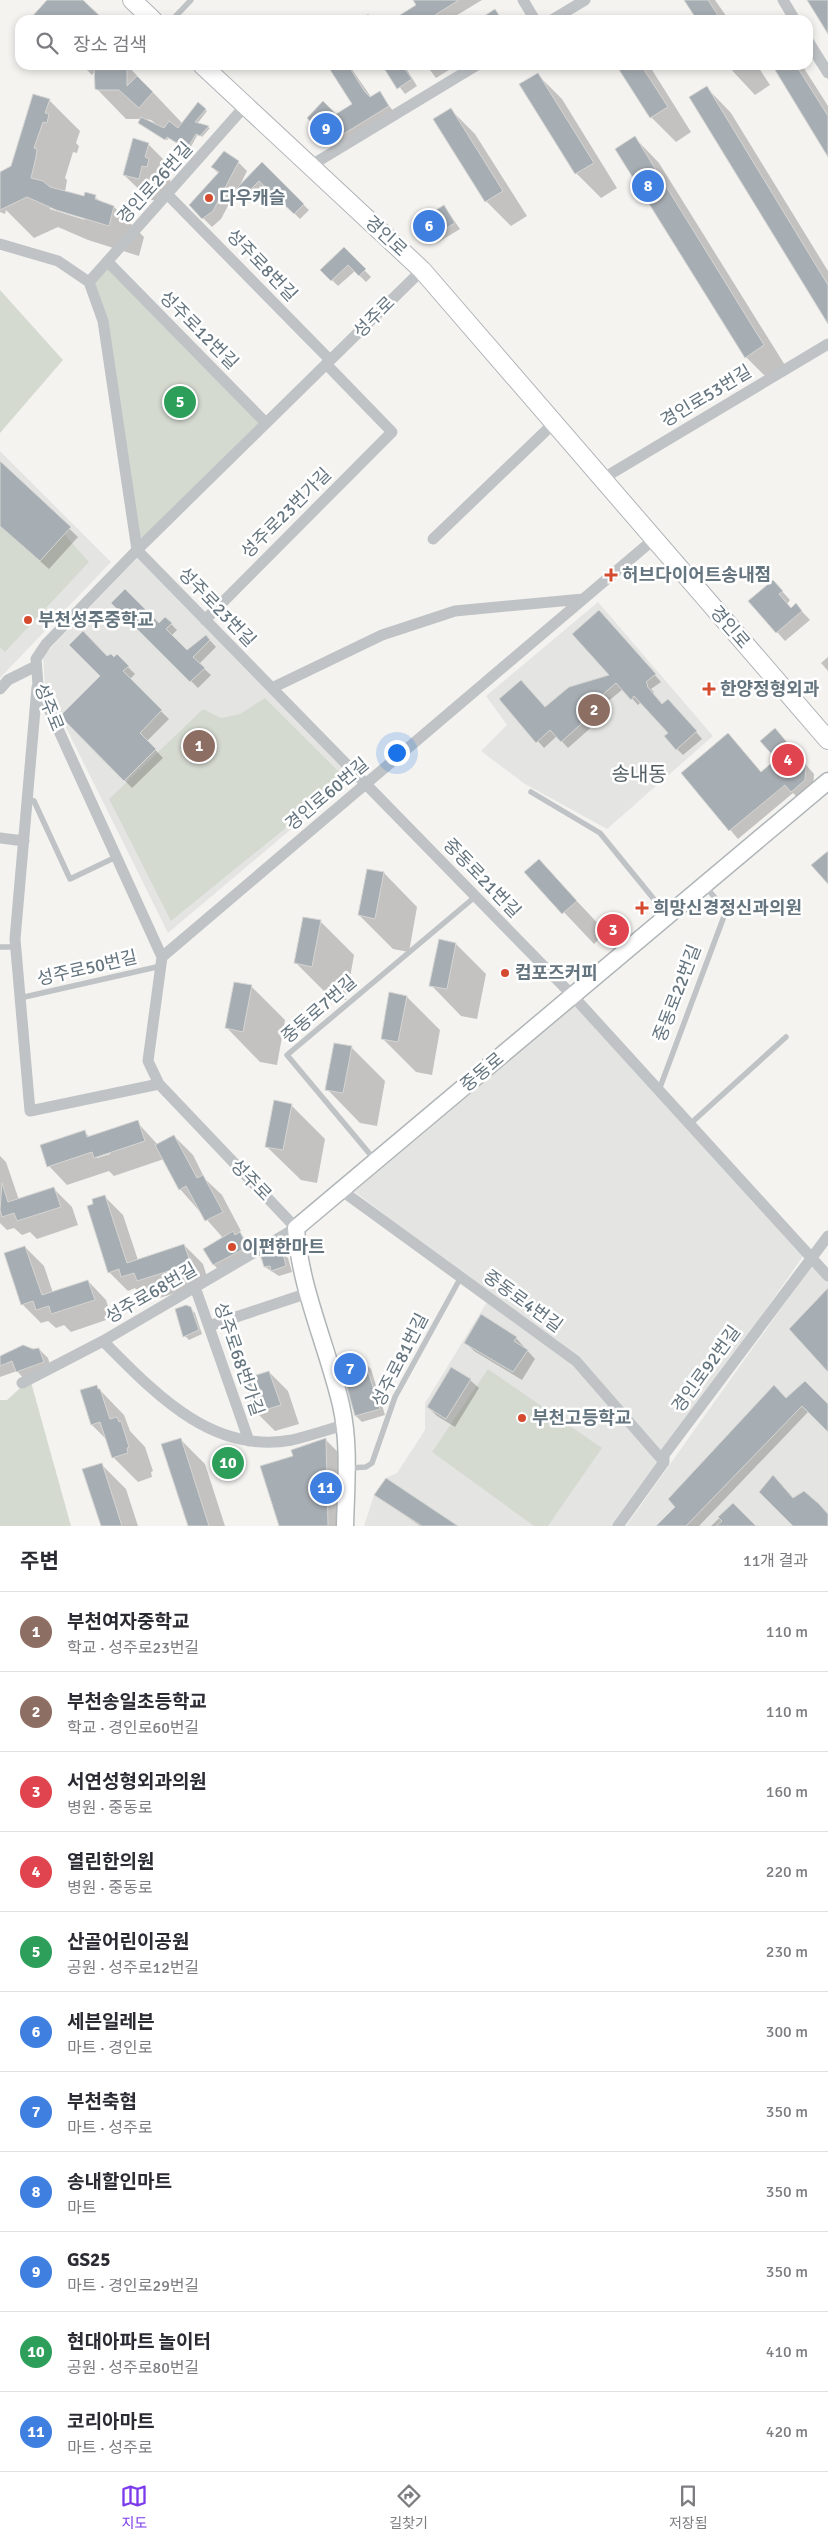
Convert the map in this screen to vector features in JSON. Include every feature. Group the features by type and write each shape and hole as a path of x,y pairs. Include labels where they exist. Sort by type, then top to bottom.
{"main road":[{"path":"132,0 148,15"},
{"name":"경인로","path":"207,70 422,270 828,740"}],"street":[{"path":"523,0 532,15"},
{"path":"560,15 585,0"},
{"path":"783,0 792,15"},
{"path":"813,48 828,73"},
{"path":"310,166 469,70"},
{"name":"경인로26번길","path":"89,282 246,106"},
{"name":"성주로8번길","path":"168,195 328,362"},
{"path":"0,244 58,261 89,282 103,322 137,550"},
{"name":"성주로12번길","path":"108,262 266,423"},
{"name":"성주로","path":"296,1228 158,1084 148,1062 162,962 38,685 36,659 46,644 137,550 422,270"},
{"name":"경인로53번길","path":"602,479 828,344"},
{"name":"성주로23번가길","path":"205,620 392,432 328,362"},
{"path":"433,539 554,423"},
{"name":"경인로60번길","path":"162,962 366,784 654,539"},
{"name":"성주로23번길","path":"137,550 366,784"},
{"path":"272,688 382,635 455,611 583,600"},
{"path":"0,689 8,680 36,666"},
{"path":"38,685 16,948 30,1112 158,1084"},
{"name":"중동로","path":"296,1228 828,781"},
{"name":"중동로21번길","path":"366,784 573,996"},
{"path":"0,838 24,841"},
{"path":"573,996 828,1276"},
{"name":"중동로4번길","path":"341,1190 576,1361 664,1462"},
{"path":"296,1228 298,1258 341,1405 347,1445 346,1526"},
{"name":"성주로68번길","path":"22,1383 103,1341 296,1228"},
{"name":"경인로92번길","path":"618,1526 664,1462 664,1455 810,1256 828,1236"},
{"name":"성주로68번가길","path":"195,1287 249,1441"},
{"path":"209,1326 308,1293"},
{"path":"103,1341 180,1414 209,1428 249,1441 291,1440 344,1425"}],"lane":[{"path":"177,15 191,0"},
{"path":"531,792 600,834 668,916"},
{"path":"28,799 34,802 70,879 116,857"},
{"name":"중동로22번길","path":"659,1090 726,911 705,886"},
{"name":"중동로7번길","path":"376,1161 287,1055 476,896"},
{"path":"0,947 16,948"},
{"name":"성주로50번길","path":"20,998 162,962"},
{"path":"690,1124 786,1036"},
{"name":"성주로81번길","path":"346,1468 366,1467 372,1463 395,1397 461,1277"}],"shaded area":[{"path":"108,266 262,423 139,543 93,282"},
{"path":"0,290 63,360 0,433"},
{"name":"부천성주중학교","path":"0,451 111,562 0,678"},
{"path":"0,526 40,561 64,534 89,562 5,652 0,647"},
{"path":"137,558 353,777 168,933 45,685 43,656"},
{"path":"598,602 713,736 607,829 525,784 481,751 507,725 486,696"},
{"path":"265,698 346,779 171,921 109,799 203,709 221,718 240,714"},
{"path":"573,996 806,1252 664,1455 576,1361 346,1185"},
{"path":"812,1265 828,1282 828,1526 626,1526"},
{"name":"부천고등학교","path":"487,1302 572,1365 658,1463 613,1526 364,1526 374,1495 386,1478 397,1473 425,1430 425,1403"},
{"path":"488,1369 602,1448 548,1526 534,1526 432,1452"},
{"path":"30,1379 71,1526 0,1526 0,1400 7,1400"}],"building":[{"path":"47,0 83,0 99,15 34,15"},
{"path":"413,0 459,0 435,15 400,15 416,5"},
{"path":"684,0 708,0 718,15 694,15"},
{"path":"807,0 828,0 828,34"},
{"path":"495,9 499,15 486,15"},
{"path":"94,70 127,70 127,86 137,76 153,92 139,108 119,90 95,89"},
{"path":"330,70 351,70 370,97 380,91 389,106 332,141 307,118 323,101 336,114 352,104"},
{"path":"385,70 406,70 412,79 397,89"},
{"path":"619,70 644,70 668,107 650,118"},
{"path":"775,70 799,70 828,116 828,157"},
{"path":"538,73 594,163 575,174 519,84"},
{"path":"707,86 828,285 828,324 689,97"},
{"path":"33,94 50,99 45,113 49,114 47,123 43,122 34,148 37,149 31,178 43,181 50,187 84,196 85,192 96,195 95,199 114,206 109,226 56,210 27,197 0,210 0,172 11,166"},
{"path":"198,102 206,109 195,122 209,126 200,136 196,134 187,149 167,137 165,140 138,123 141,117 164,128 169,121 178,128"},
{"path":"451,108 503,191 485,202 433,119"},
{"path":"635,136 764,345 745,358 615,149"},
{"path":"133,138 149,143 145,157 149,159 147,167 142,166 139,179 123,175"},
{"path":"224,151 239,161 213,211 202,219 189,205 219,172 211,167"},
{"path":"262,162 304,204 294,214 259,181 242,198 234,191"},
{"path":"444,205 455,223 430,238 415,223"},
{"path":"344,247 366,269 359,276 348,265 331,281 320,270"},
{"path":"0,461 71,527 40,561 0,526"},
{"path":"773,580 783,591 779,594 791,608 796,603 802,611 776,633 748,601"},
{"path":"125,589 159,623 165,617 172,623 166,629 187,650 206,635 210,640 193,657 205,668 190,682 111,603"},
{"path":"599,610 656,674 646,682 647,686 662,704 668,699 697,731 676,750 664,736 668,733 634,696 631,700 616,683 601,696 606,702 561,742 550,730 536,743 499,699 521,680 545,707 569,687 609,675 572,634"},
{"path":"83,631 107,656 111,654 114,657 117,654 129,666 123,671 162,710 140,733 156,749 124,781 60,716 100,676 69,645"},
{"path":"775,728 806,765 805,780 791,792 785,785 729,831 681,773 728,733 761,772 776,759 760,741"},
{"path":"828,851 828,884 811,865"},
{"path":"539,859 577,901 562,914 524,872"},
{"path":"367,869 384,872 375,919 358,915"},
{"path":"303,917 321,920 312,967 294,963"},
{"path":"439,939 456,943 447,989 429,986"},
{"path":"234,982 252,985 243,1032 225,1028"},
{"path":"389,992 407,996 398,1042 381,1039"},
{"path":"334,1043 352,1046 343,1093 325,1090"},
{"path":"274,1100 292,1104 283,1150 265,1147"},
{"path":"138,1120 145,1141 94,1158 92,1152 47,1167 40,1145 85,1130 87,1137"},
{"path":"174,1135 197,1178 203,1175 223,1212 205,1221 186,1186 179,1190 155,1145"},
{"path":"2,1183 8,1202 54,1187 61,1207 17,1221 14,1213 2,1217 0,1210"},
{"path":"105,1195 127,1263 184,1244 191,1264 137,1281 134,1273 121,1277 119,1269 108,1273 87,1206 93,1204 92,1199"},
{"path":"233,1231 235,1235 240,1232 248,1247 213,1265 203,1249"},
{"path":"25,1246 42,1295 88,1280 95,1300 51,1314 49,1306 36,1310 33,1301 21,1305 4,1253"},
{"path":"282,1250 286,1266 271,1271 270,1266 264,1267 261,1257"},
{"path":"828,1288 828,1372 789,1329"},
{"path":"186,1305 191,1307 199,1330 183,1337 175,1309"},
{"path":"481,1314 517,1337 514,1341 528,1350 513,1372 464,1343"},
{"path":"23,1345 33,1349 39,1348 44,1362 16,1372 12,1361 0,1366 0,1356"},
{"path":"352,1359 359,1363 365,1362 380,1409 355,1416 340,1363"},
{"path":"451,1367 471,1379 446,1419 427,1407"},
{"path":"269,1371 281,1405 255,1413 244,1379"},
{"path":"805,1381 828,1404 828,1432 802,1406 686,1526 656,1526 675,1507 668,1499 774,1385 786,1398"},
{"path":"97,1385 110,1419 117,1417 119,1422 121,1421 129,1447 127,1448 128,1453 112,1458 100,1422 91,1425 80,1390"},
{"path":"181,1438 209,1526 188,1526 161,1444"},
{"path":"326,1438 328,1526 279,1526 260,1466 293,1456 291,1450"},
{"path":"102,1463 122,1526 101,1526 82,1469"},
{"path":"773,1475 793,1498 804,1491 819,1504 828,1514 828,1526 793,1526 759,1492"},
{"path":"386,1478 458,1526 422,1526 374,1495"},
{"path":"733,1503 756,1526 716,1526 722,1521 718,1517"}],"place":[{"name":"GS25","path":"326,129"},
{"name":"송내할인마트","path":"648,186"},
{"name":"다우캐슬","path":"209,198"},
{"name":"세븐일레븐","path":"429,226"},
{"name":"산골어린이공원","path":"180,402"},
{"name":"허브다이어트송내점","path":"611,575"},
{"name":"부천성주중학교","path":"28,620"},
{"name":"한양정형외과","path":"709,689"},
{"name":"부천송일초등학교","path":"594,710"},
{"name":"부천여자중학교","path":"199,746"},
{"name":"열린한의원","path":"788,760"},
{"name":"희망신경정신과의원","path":"642,908"},
{"name":"서연성형외과의원","path":"613,930"},
{"name":"컴포즈커피","path":"505,973"},
{"name":"이편한마트","path":"232,1247"},
{"name":"부천축협","path":"350,1369"},
{"name":"부천고등학교","path":"522,1418"},
{"name":"현대아파트 놀이터","path":"228,1463"},
{"name":"코리아마트","path":"326,1488"}],"district":[{"name":"송내동","path":"639,774"}]}
